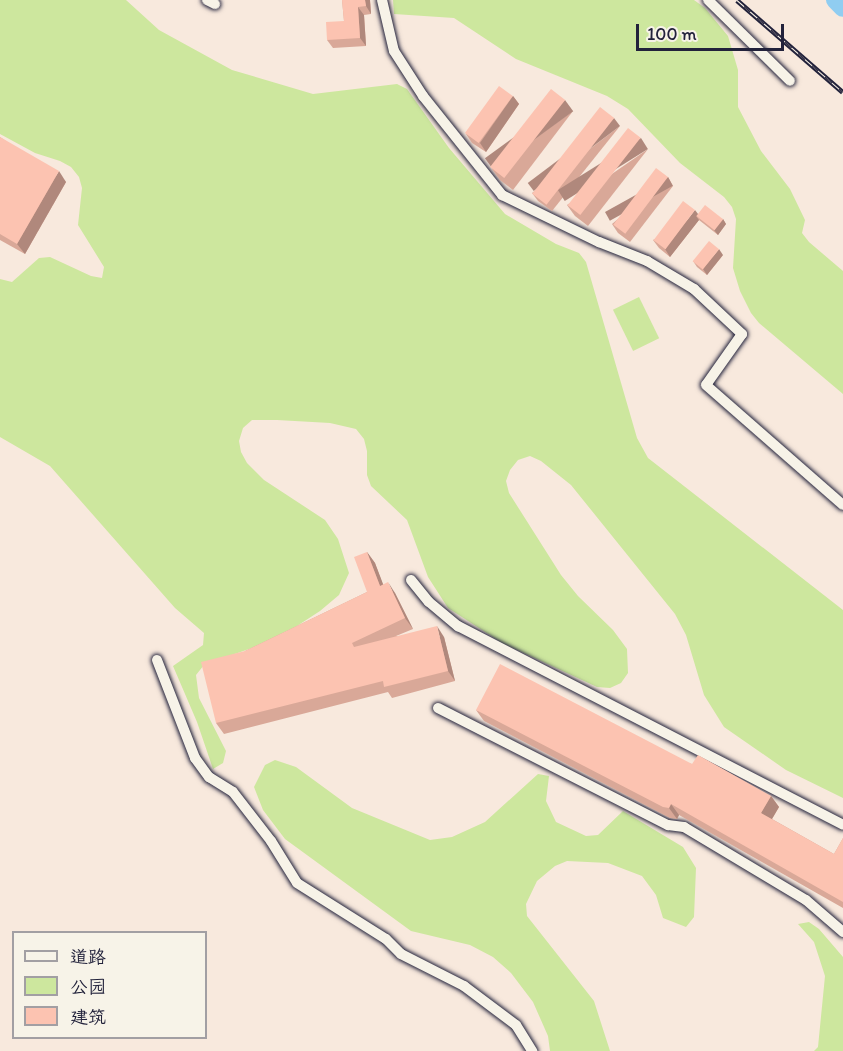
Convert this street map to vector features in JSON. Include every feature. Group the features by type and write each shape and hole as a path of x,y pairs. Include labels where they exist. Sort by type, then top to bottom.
{"street":[{"path":"382,0 394,51 423,96 502,195 599,242 647,261 693,289 742,334 706,386 843,505"},
{"path":"708,0 790,81"},
{"path":"411,580 429,602 458,626 843,825"},
{"path":"157,660 195,758 209,777 233,792 248,810 271,841 297,884 386,939 401,954 464,986 516,1024 532,1051"},
{"path":"438,708 668,825 684,827 806,900 843,932"}],"green space":[{"path":"0,0 126,0 159,30 232,70 313,94 397,84 407,89 449,148 505,214 556,244 579,253 586,262 637,438 648,458 843,610 843,798 786,770 724,727 704,695 686,635 675,614 571,485 541,461 530,456 518,460 510,470 506,481 509,493 561,575 578,596 613,630 627,649 628,673 621,683 610,688 597,687 502,643 448,608 428,577 407,520 371,486 367,475 367,451 364,439 356,429 330,423 277,420 252,420 243,428 239,441 241,452 247,463 264,480 325,520 338,539 349,573 339,595 320,611 277,639 204,665 196,675 199,698 226,751 223,763 213,769 197,722 173,666 203,645 204,633 175,608 50,466 0,437 0,279 12,282 39,258 50,257 91,276 102,278 104,267 78,225 82,188 79,177 71,167 60,161 35,153 0,134"},
{"path":"393,0 694,0 705,8 728,36 738,70 738,107 761,151 790,189 805,220 802,233 809,242 843,271 843,394 759,323 751,313 740,291 733,268 736,219 732,207 724,197 680,163 628,109 607,96 516,59 454,18 394,14"},
{"path":"639,297 659,338 633,351 613,310"},
{"path":"275,760 296,767 352,808 430,840 452,837 485,822 538,774 549,776 546,801 556,822 586,836 598,835 623,811 683,847 696,868 694,917 686,927 663,918 656,895 642,876 608,863 567,861 555,866 537,881 526,904 527,916 594,1001 610,1051 550,1051 548,1036 533,1002 511,973 493,957 470,945 411,931 285,839 263,810 254,787 265,765"},
{"path":"809,922 819,929 843,957 843,1051 814,1051 818,1047 825,976 814,942 798,924"}],"building":[{"path":"342,0 365,0 366,6 358,7 360,38 327,40 326,22 344,21"},
{"path":"499,86 513,96 479,143 465,133"},
{"path":"551,89 565,100 504,178 490,167"},
{"path":"600,107 614,118 546,205 532,194"},
{"path":"628,128 641,138 580,215 568,205"},
{"path":"0,137 59,171 17,244 0,234"},
{"path":"656,168 668,177 625,234 613,225"},
{"path":"683,201 695,210 665,249 654,240"},
{"path":"705,205 723,219 715,230 696,216"},
{"path":"709,241 719,249 703,269 693,261"},
{"path":"367,552 380,586 388,582 405,618 352,643 354,647 437,626 448,671 384,687 383,681 216,723 201,662 245,651 367,592 354,557"},
{"path":"500,664 692,764 698,755 771,796 761,813 834,854 843,838 843,902 671,804 669,808 663,807 476,710"}],"waterway":[{"path":"835,0 843,8"}],"railway":[{"path":"737,0 843,92"}]}
